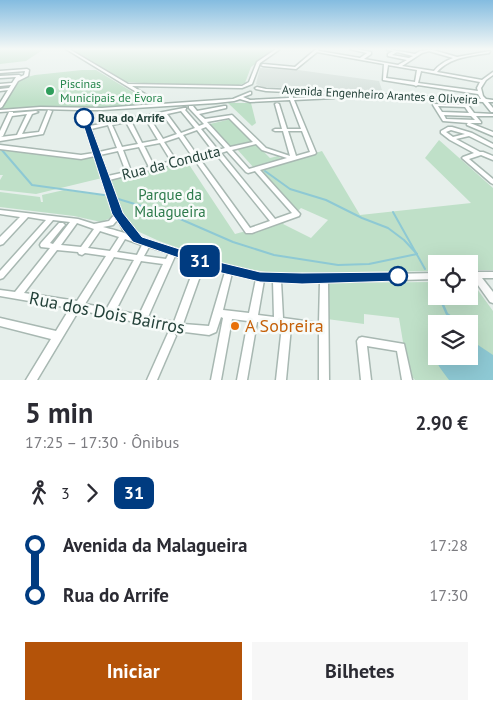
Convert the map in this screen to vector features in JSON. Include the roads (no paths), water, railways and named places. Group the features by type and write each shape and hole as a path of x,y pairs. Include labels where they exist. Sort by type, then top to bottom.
{"street":[{"path":"97,67 162,106"},
{"path":"128,85 232,88 250,93 255,87 258,67"},
{"path":"282,67 297,67"},
{"path":"386,67 384,79 480,94"},
{"path":"403,67 482,81"},
{"path":"435,72 441,67"},
{"path":"0,72 27,70 26,76 0,85"},
{"path":"416,85 420,70"},
{"path":"493,73 482,81 479,87 483,100 493,112"},
{"path":"0,77 16,80"},
{"path":"1,104 16,80"},
{"path":"88,128 216,102 255,87"},
{"name":"Avenida Engenheiro Arantes e Oliveira","path":"255,87 266,90 493,101"},
{"path":"0,90 11,89"},
{"path":"192,107 230,148 248,172 313,152 290,96 290,91"},
{"path":"242,92 250,101 293,101 335,98"},
{"path":"0,96 7,96"},
{"path":"293,101 275,104 294,159"},
{"path":"11,113 216,102"},
{"path":"434,105 466,106 479,122 445,120 440,113 434,105"},
{"path":"196,113 224,107"},
{"path":"0,111 30,113 70,109"},
{"path":"82,109 118,214 126,228 138,239"},
{"path":"182,109 274,222"},
{"path":"11,113 0,137 41,133 50,111"},
{"path":"440,113 473,114 493,112"},
{"path":"19,136 30,113"},
{"path":"164,113 249,231 296,214 256,169"},
{"path":"146,116 173,160"},
{"path":"0,147 74,158 162,141 206,123 230,116 264,149 294,159"},
{"path":"128,120 151,166"},
{"path":"464,121 493,134"},
{"path":"110,123 129,172"},
{"path":"493,146 455,128 443,130 452,140 493,158"},
{"path":"275,130 304,130"},
{"path":"452,140 470,134"},
{"name":"Rua da Conduta","path":"109,178 254,143"},
{"path":"481,154 465,158 490,175 493,182"},
{"path":"1,213 75,221 138,239 229,270 260,277 428,276"},
{"path":"95,226 111,222 118,214"},
{"path":"0,242 26,215"},
{"path":"0,276 51,218"},
{"path":"17,296 75,221"},
{"path":"61,225 44,245 168,262"},
{"path":"82,251 95,226"},
{"path":"31,380 124,235"},
{"path":"110,312 147,243"},
{"path":"142,319 173,252"},
{"path":"176,327 201,261"},
{"path":"229,270 218,313 324,328"},
{"path":"478,275 493,274"},
{"path":"242,380 260,277"},
{"path":"278,278 283,322 281,380"},
{"path":"324,278 324,380"},
{"path":"478,282 493,299"},
{"name":"Rua dos Dois Bairros","path":"0,293 110,312 176,327 209,331 213,329 218,313"},
{"path":"216,380 228,314"},
{"path":"0,322 58,336"},
{"path":"152,380 171,336"},
{"path":"366,380 362,341 401,347 407,380"}],"water":[{"path":"478,345 493,355 493,380 449,380 439,365 478,365"}],"waterway":[{"path":"1,149 32,185 104,195"},
{"path":"265,171 290,189 326,200 362,218 388,228 404,240 416,253"},
{"path":"115,198 171,215 233,242 274,255 338,265 369,264 417,254"},
{"path":"393,212 416,253"},
{"path":"417,254 425,269"},
{"path":"443,305 448,315"}],"place":[{"name":"Piscinas Municipais de Évora","path":"50,91"},
{"name":"Rua do Arrife","path":"84,118"},
{"name":"A Sobreira","path":"235,326"}],"park label":[{"name":"Parque da Malagueira","path":"170,204"}]}
